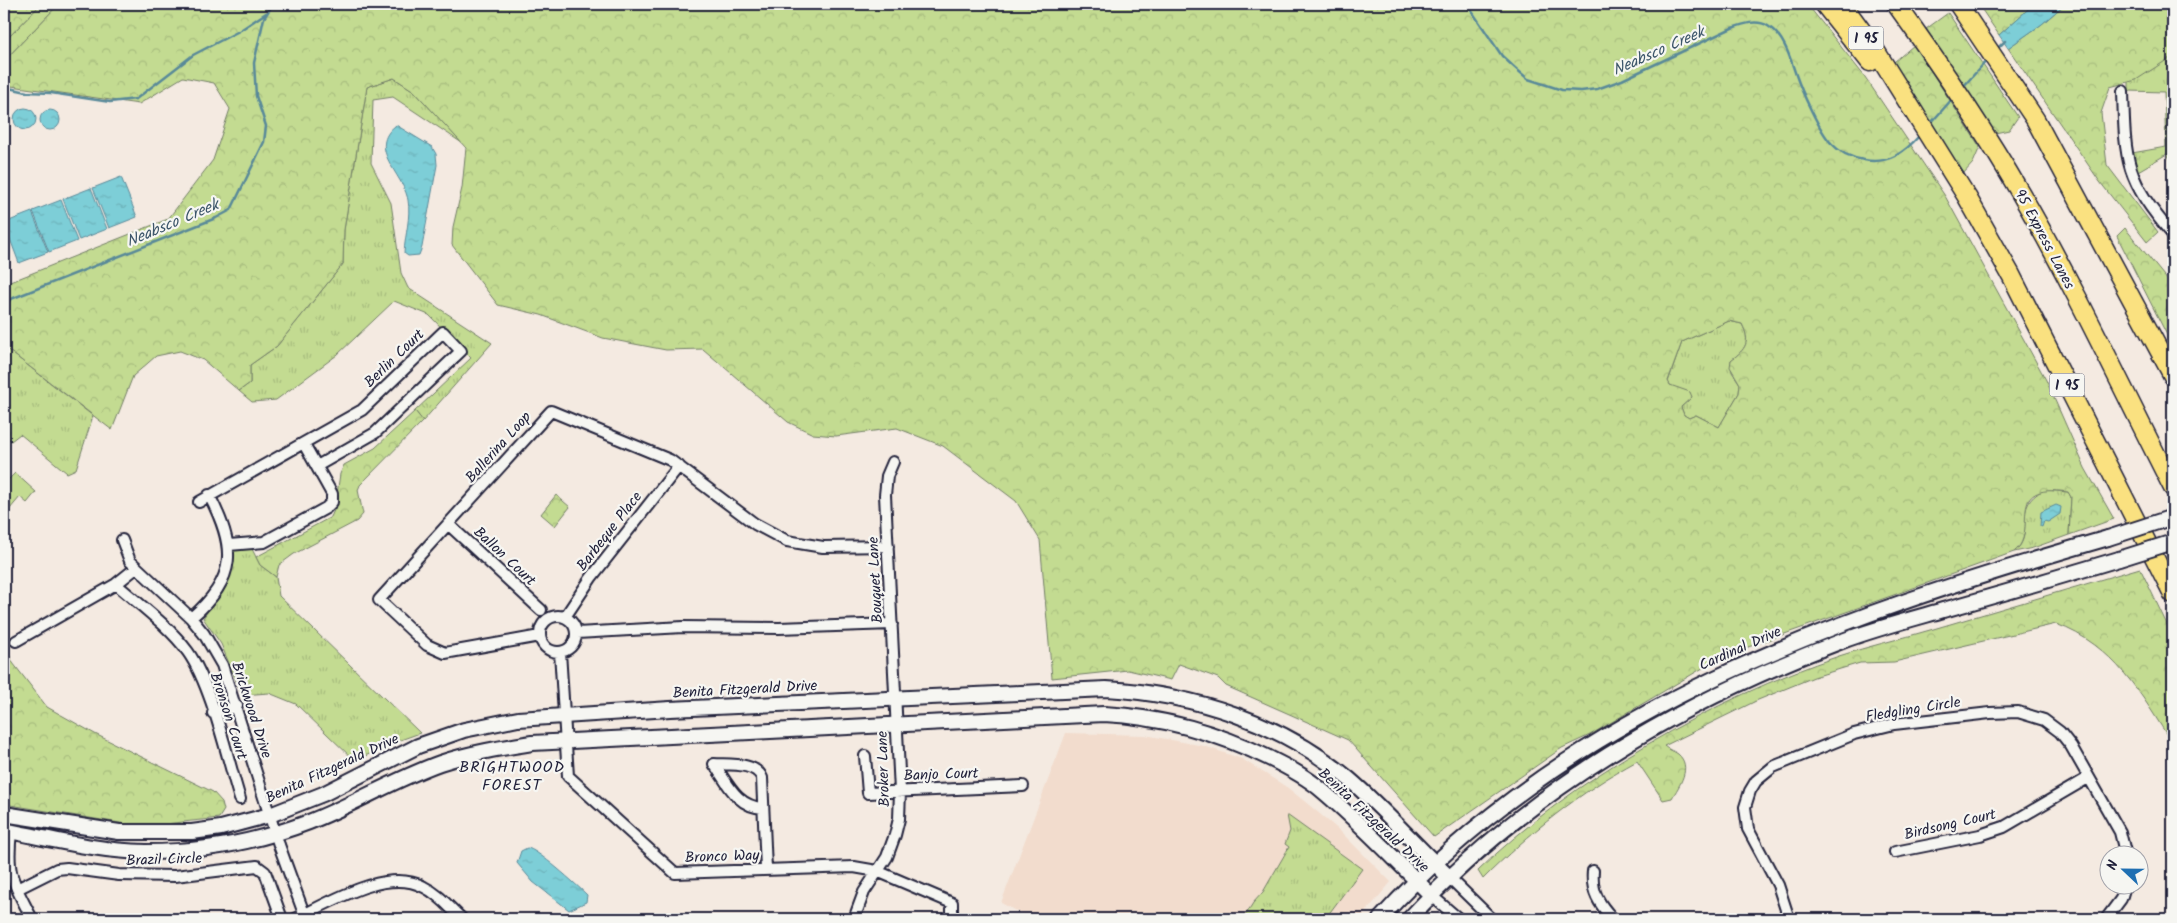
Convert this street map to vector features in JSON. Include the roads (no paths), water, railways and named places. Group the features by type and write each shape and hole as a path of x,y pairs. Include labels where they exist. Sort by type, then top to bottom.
{"highway":[{"path":"1824,4 1887,76"},
{"name":"I 95","path":"1842,4 1887,76 1956,179 2011,276 2173,594"},
{"name":"95 Express Lanes","path":"1896,4 1986,135 2056,258 2173,488"},
{"path":"1959,5 2023,101 2110,256 2173,376"}],"main road":[{"name":"Cardinal Drive","path":"1380,919 1434,863 1505,804 1552,771 1656,707 1784,645 2027,561 2173,517"},
{"path":"1409,919 1450,878 1515,822 1585,770 1647,731 1729,688 1782,664 1845,640 2173,542"},
{"name":"Benita Fitzgerald Drive","path":"4,814 90,829 148,834 192,832 220,828 270,815 323,794 418,746 442,737 518,719 564,714 1106,689 1154,693 1208,705 1280,734 1332,766 1364,793 1450,878"},
{"name":"Benita Fitzgerald Drive","path":"8,831 77,844 145,852 188,850 221,846 276,833 344,807 440,763 493,749 566,740 1104,714 1156,719 1202,730 1252,750 1319,787 1432,896"}],"street":[{"path":"2122,91 2123,136 2132,178 2142,196 2173,234"},
{"name":"Berlin Court","path":"199,502 362,410 443,332 461,351 375,432 317,466"},
{"name":"Ballerina Loop","path":"540,636 445,653 427,645 379,600 551,411 664,457 679,466 755,524 787,541 823,547 888,546"},
{"path":"228,545 264,542 326,508 332,502 332,494 304,444"},
{"name":"Bouquet Lane","path":"893,462 886,483 896,698"},
{"name":"Barbeque Place","path":"565,617 591,578 679,466"},
{"path":"191,618 211,599 227,566 228,545 223,523 209,495"},
{"name":"Ballon Court","path":"448,524 541,610"},
{"name":"Brickwood Drive","path":"122,540 124,550 136,568 191,618 204,634 222,665 237,706 301,918"},
{"path":"16,640 116,584 136,568"},
{"name":"Bronson Court","path":"116,584 174,636 188,653 202,679 240,799"},
{"path":"565,617 573,623 576,632 574,644 560,652 554,652 545,647 540,636 542,626 549,618 565,617"},
{"path":"576,632 683,627 779,628 892,624"},
{"path":"560,652 564,714"},
{"name":"Broker Lane","path":"854,919 864,892 887,857 896,834 899,819 900,791 896,698"},
{"path":"213,713 237,706"},
{"name":"Fledgling Circle","path":"1789,919 1778,885 1748,829 1745,819 1745,807 1750,792 1756,781 1773,768 1854,734 1876,728 1913,721 2018,712 2044,720 2060,732 2071,746 2120,832 2124,846"},
{"name":"Bronco Way","path":"564,714 568,776 675,873 844,866 878,871 952,903 952,919"},
{"name":"Banjo Court","path":"865,756 868,793 1023,786"},
{"path":"763,808 749,806 742,802 714,764 750,767 757,771 762,778 766,869"},
{"name":"Birdsong Court","path":"1895,852 1980,835 2004,827 2088,778"},
{"path":"8,831 8,862 16,889 32,919"},
{"name":"Brazil Circle","path":"16,889 57,869 67,868 119,876 167,877 256,866 265,872 282,919"},
{"path":"1593,871 1592,882 1596,898 1613,919"},
{"path":"1450,878 1492,919"},
{"path":"301,918 356,891 394,880 405,880 426,888 462,919"},
{"path":"1432,896 1459,919"},
{"path":"2106,919 2122,896"}],"water":[{"path":"2034,4 2065,4 2042,24 2008,48 1999,35"},
{"path":"25,108 33,111 36,119 33,127 25,130 17,127 14,119 17,111"},
{"path":"46,110 54,110 60,116 60,124 54,130 46,130 40,124 40,116"},
{"path":"396,125 432,147 436,154 437,165 419,255 408,256 404,253 408,200 405,190 385,152 388,134"},
{"path":"121,177 137,217 109,228 93,188"},
{"path":"91,188 107,229 79,240 63,199"},
{"path":"61,200 77,241 49,252 33,211"},
{"path":"32,212 48,252 19,263 4,223"},
{"path":"2056,505 2061,507 2060,514 2048,522 2044,521 2042,527 2040,526 2041,512"},
{"path":"527,848 548,860 575,884 587,895 586,902 569,910 533,882 517,863 521,851"}],"waterway":[{"name":"Neabsco Creek","path":"4,305 11,299 216,218 231,210 264,142 266,126 256,96 254,63 264,18 273,4"},
{"name":"Neabsco Creek","path":"1467,4 1502,56 1515,68 1528,79 1562,90 1581,91 1597,89 1622,80 1732,28 1750,23 1764,24 1774,31 1783,42 1816,121 1827,138 1838,149 1859,159 1881,161 1902,152 1920,135"},
{"path":"4,87 27,92 51,93 110,102 136,99 193,55 239,31 266,13"},
{"name":"Neabsco Creek","path":"1997,49 2005,41"},
{"name":"Neabsco Creek","path":"1962,88 1988,59"},
{"name":"Neabsco Creek","path":"1930,124 1953,98"}],"district":[{"name":"BRIGHTWOOD FOREST","path":"512,775"}]}
